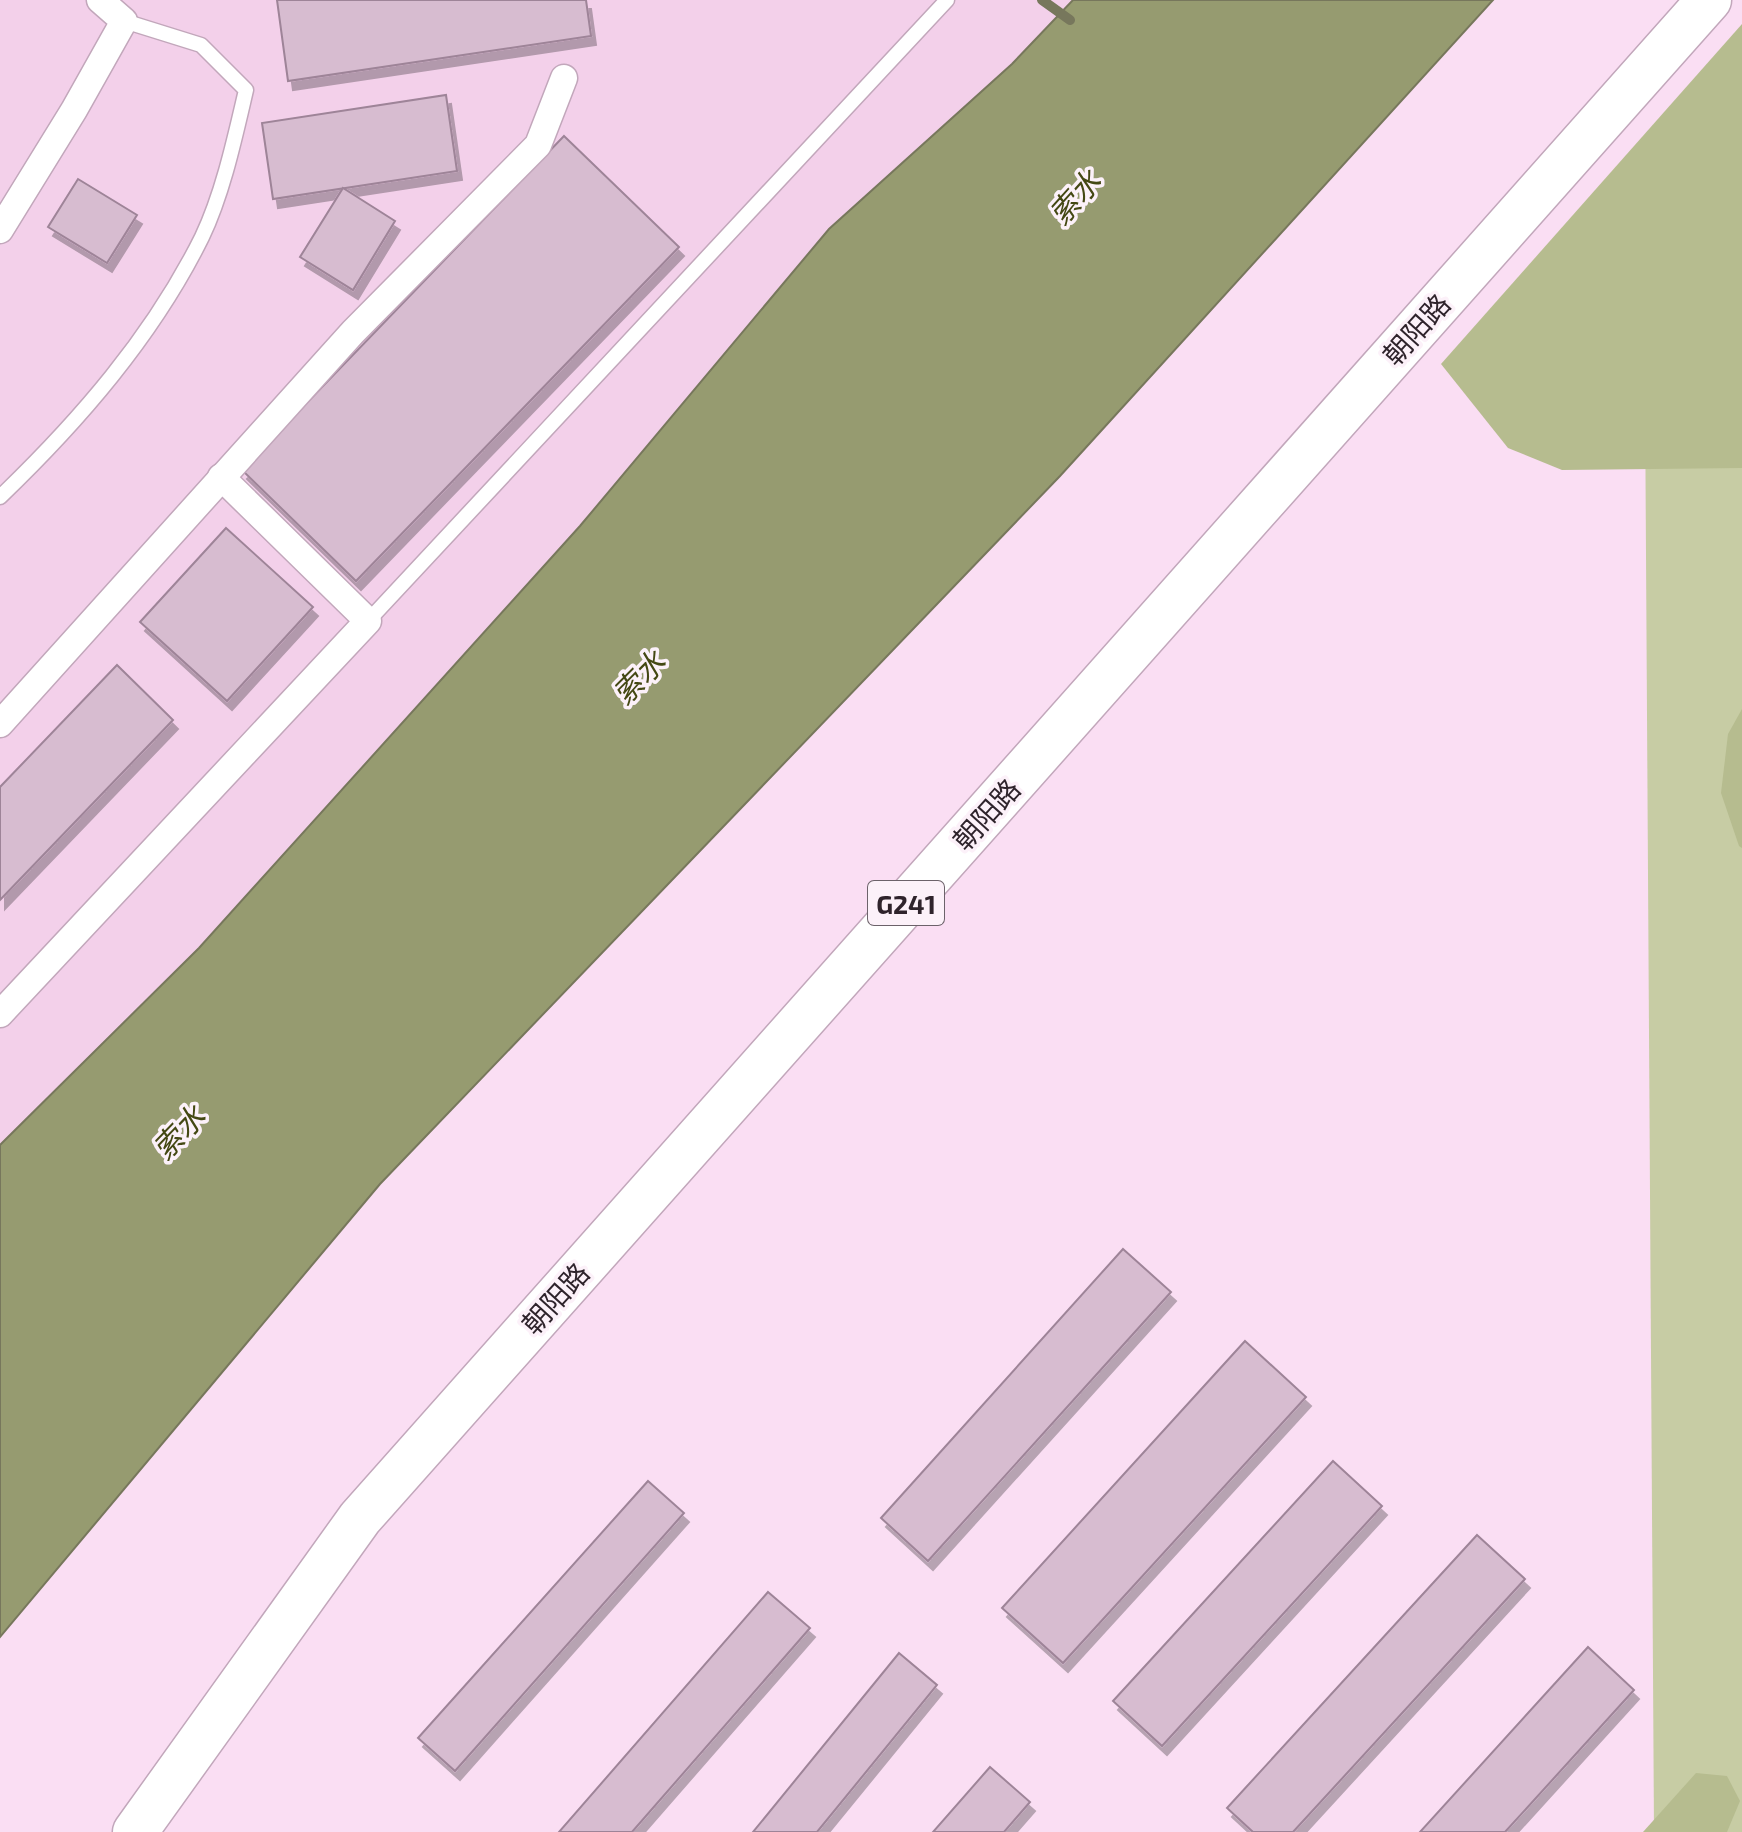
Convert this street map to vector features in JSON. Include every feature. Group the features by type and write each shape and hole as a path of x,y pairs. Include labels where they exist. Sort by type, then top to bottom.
{"highway":[{"name":"朝阳路","path":"135,1832 360,1518 1709,0"}],"street":[{"path":"0,230 74,110 124,21 100,0"},
{"path":"0,724 353,332 538,145 564,78"},
{"path":"0,1014 368,621 221,477"}],"lane":[{"path":"368,621 947,0"},
{"path":"0,497 54,446 152,324 203,235 230,156 246,90 201,45 124,21"}],"shaded area":[{"path":"0,0 1073,0 1012,64 829,229 580,526 199,948 0,1145"},
{"path":"1742,24 1742,468 1562,470 1508,448 1441,364"},
{"path":"1742,136 1742,1832 1654,1832 1644,234"},
{"path":"1742,709 1742,848 1721,793 1728,734"},
{"path":"1696,1773 1727,1776 1740,1801 1727,1832 1643,1832"}],"water":[{"name":"索水","path":"1073,0 1493,0 1060,476 380,1184 0,1637 0,1145 199,948 580,526 829,229 1012,64"}],"building":[{"path":"277,0 586,0 591,36 288,81"},
{"path":"446,95 457,171 273,199 262,123"},
{"path":"564,136 679,247 356,581 242,470"},
{"path":"78,179 137,215 107,263 48,227"},
{"path":"343,188 395,221 353,290 300,257"},
{"path":"226,528 313,607 227,701 140,622"},
{"path":"117,665 173,720 0,900 0,787"},
{"path":"1123,1249 1171,1292 928,1561 881,1518"},
{"path":"1245,1341 1306,1397 1063,1663 1002,1608"},
{"path":"1333,1461 1382,1506 1162,1746 1113,1701"},
{"path":"648,1481 684,1513 455,1771 418,1738"},
{"path":"1477,1535 1525,1579 1293,1832 1253,1832 1227,1808"},
{"path":"768,1592 810,1628 632,1832 559,1832"},
{"path":"1588,1647 1634,1690 1505,1832 1420,1832"},
{"path":"899,1653 937,1685 817,1832 753,1832"},
{"path":"990,1767 1030,1802 1004,1832 933,1832"}],"waterway":[{"path":"1042,0 1070,20"}]}
